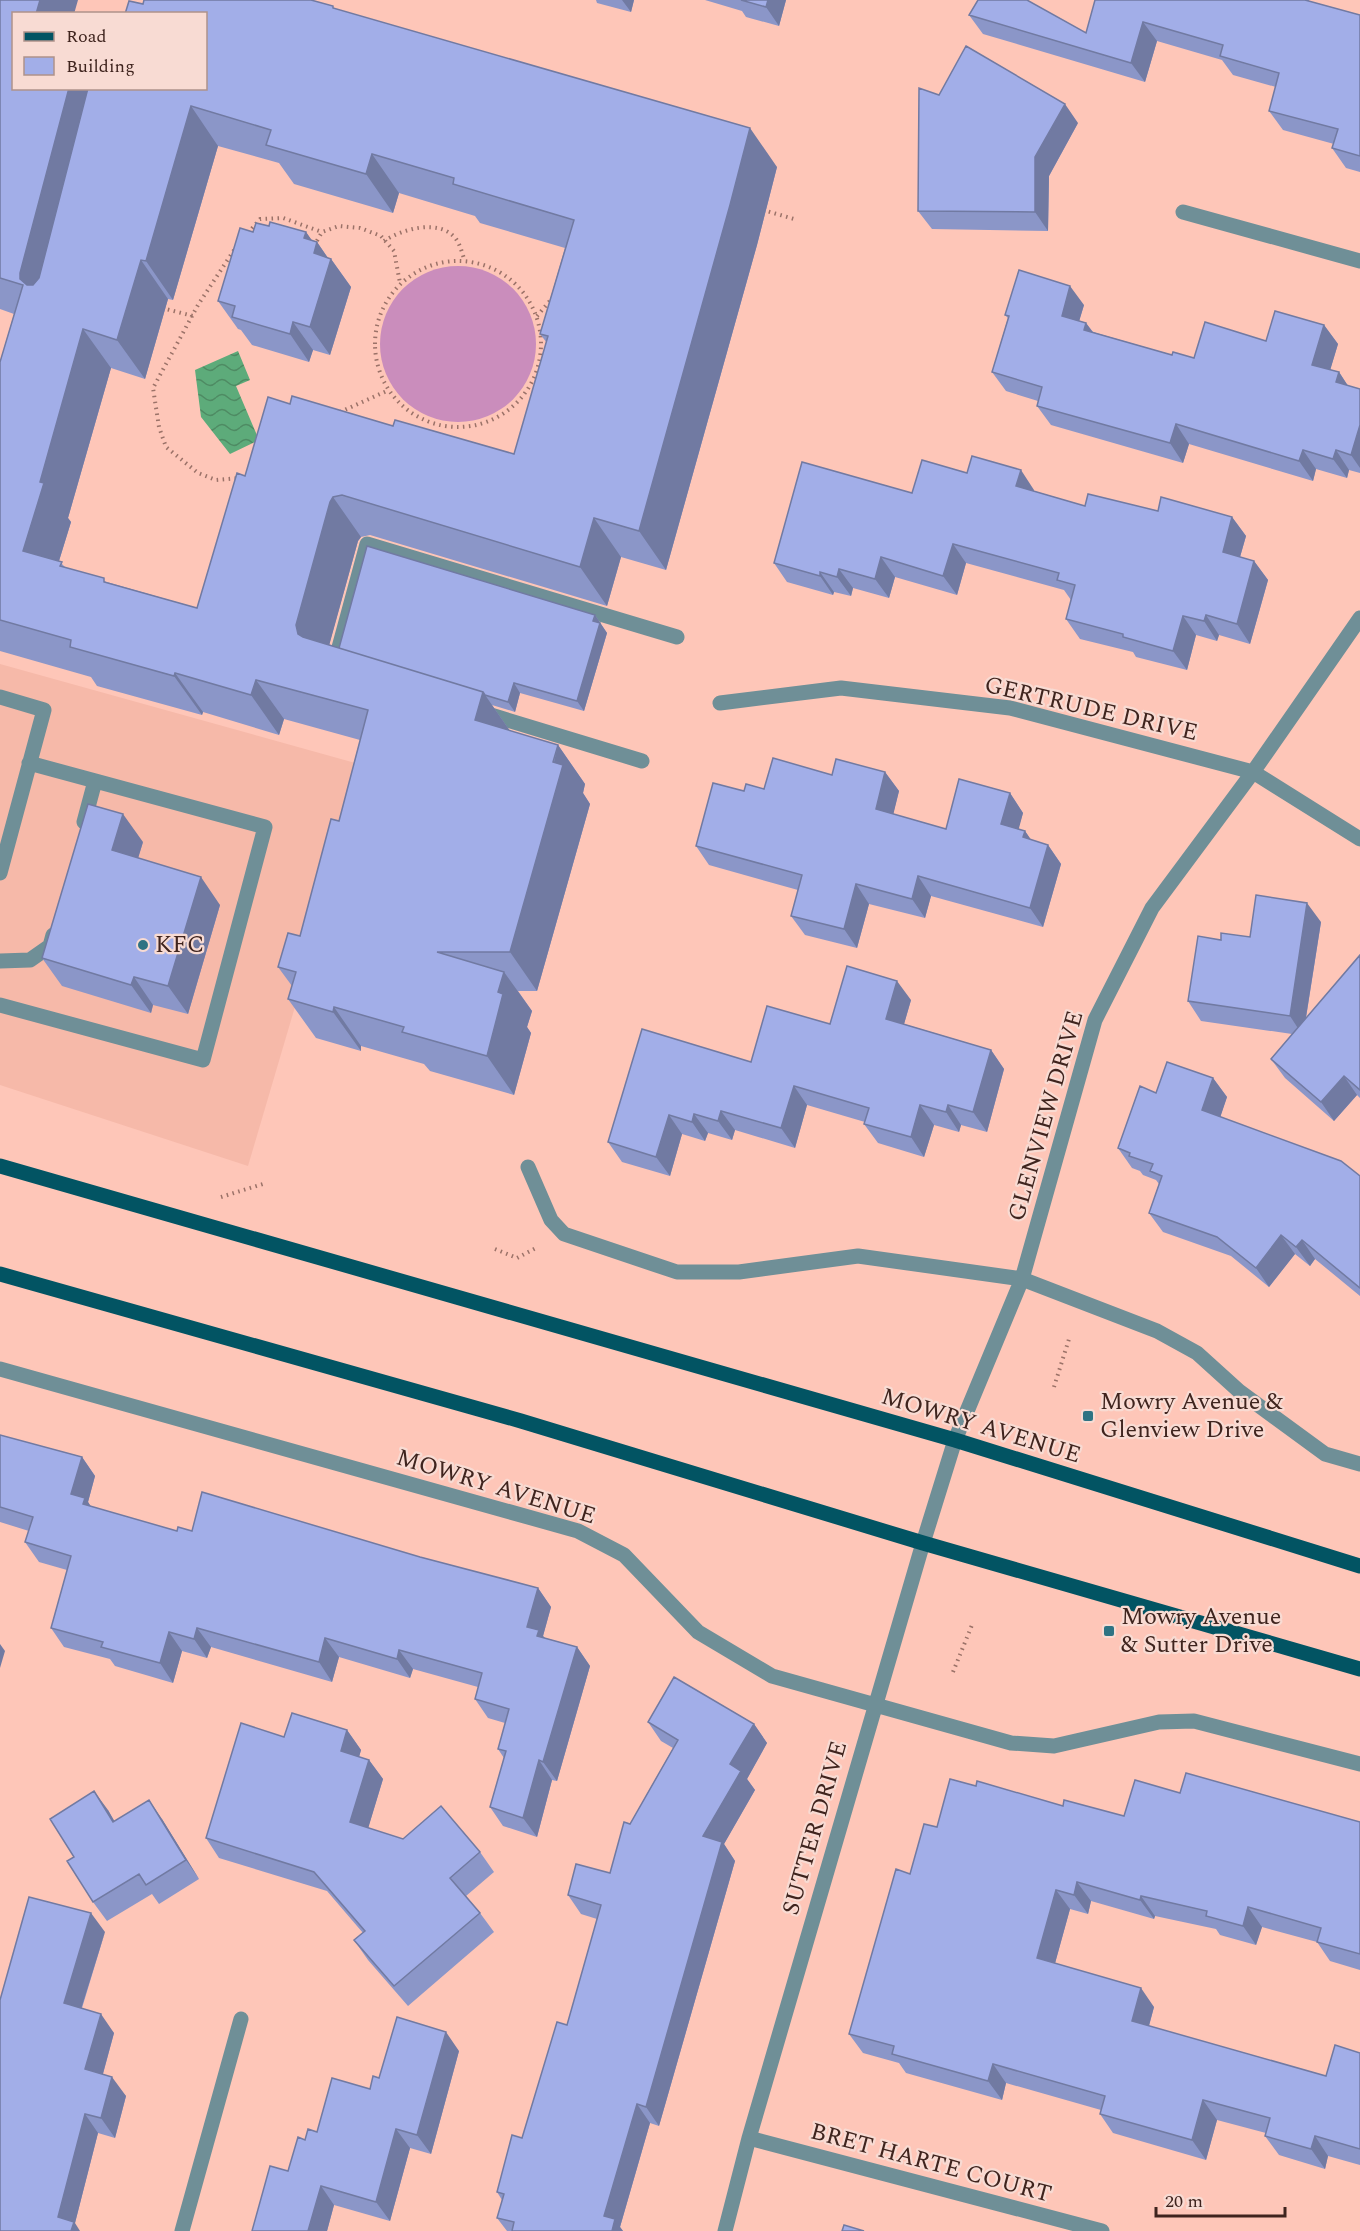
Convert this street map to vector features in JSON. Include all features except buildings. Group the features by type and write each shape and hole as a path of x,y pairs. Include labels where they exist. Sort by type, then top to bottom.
{"main road":[{"name":"MOWRY AVENUE","path":"0,1166 955,1440 1360,1566"},
{"path":"0,1274 521,1420 922,1543 1360,1669"}],"street":[{"path":"1183,212 1360,261"},
{"path":"345,671 333,667 367,544 677,637"},
{"name":"GLENVIEW DRIVE","path":"955,1440 1022,1279 1095,1020 1152,908 1253,772 1360,618"},
{"name":"GERTRUDE DRIVE","path":"720,704 841,688 1010,708 1253,772 1360,839"},
{"path":"0,697 44,710 0,873"},
{"path":"470,709 642,760"},
{"path":"0,1005 203,1060 265,827 30,763"},
{"path":"80,836 95,781"},
{"path":"0,961 30,960 44,951 50,946 56,924"},
{"path":"528,1167 551,1220 564,1234 677,1272 740,1272 858,1256 1022,1279 1157,1331 1197,1353 1239,1391 1325,1454 1360,1464"},
{"name":"MOWRY AVENUE","path":"0,1369 578,1531 624,1555 698,1632 716,1643 772,1676 874,1706 1011,1743 1054,1746 1159,1722 1194,1720 1360,1764"},
{"name":"SUTTER DRIVE","path":"725,2231 749,2138 874,1706 955,1440"},
{"path":"182,2231 241,2019"},
{"name":"BRET HARTE COURT","path":"749,2138 1102,2231"}],"path":[{"path":"760,209 794,219"},
{"path":"245,236 260,219 283,218 322,232 339,226 360,228 381,236 394,251 400,283"},
{"path":"384,241 399,231 420,227 438,229 454,237 465,261"},
{"path":"311,251 322,232"},
{"path":"238,245 193,316 153,388 159,427 166,447 198,473 216,480 242,477"},
{"path":"447,261 465,261 500,272 523,291 537,316 541,345 537,374 522,399 500,417 473,427 444,427 419,418 398,403 382,381 375,356 376,329 384,304 400,283 422,268 447,261"},
{"path":"537,316 558,290"},
{"path":"158,307 193,316"},
{"path":"337,414 389,390"},
{"path":"495,1250 517,1258 564,1234"},
{"path":"1054,1388 1070,1339"},
{"path":"953,1672 972,1625"}],"shaded area":[{"path":"458,266 473,267 488,272 513,289 530,314 535,329 535,359 530,374 513,399 488,416 473,421 458,422 443,421 428,416 403,399 386,374 381,359 380,344 381,329 386,314 403,289 428,272 443,267"},
{"path":"0,664 366,766 248,1166 0,1085"}],"water":[{"path":"238,351 250,380 236,386 259,440 230,454 201,417 195,370"}],"place":[{"name":"KFC","path":"143,945"},
{"name":"Mowry Avenue & Glenview Drive","path":"1088,1416"},
{"name":"Mowry Avenue & Sutter Drive","path":"1109,1631"}]}
